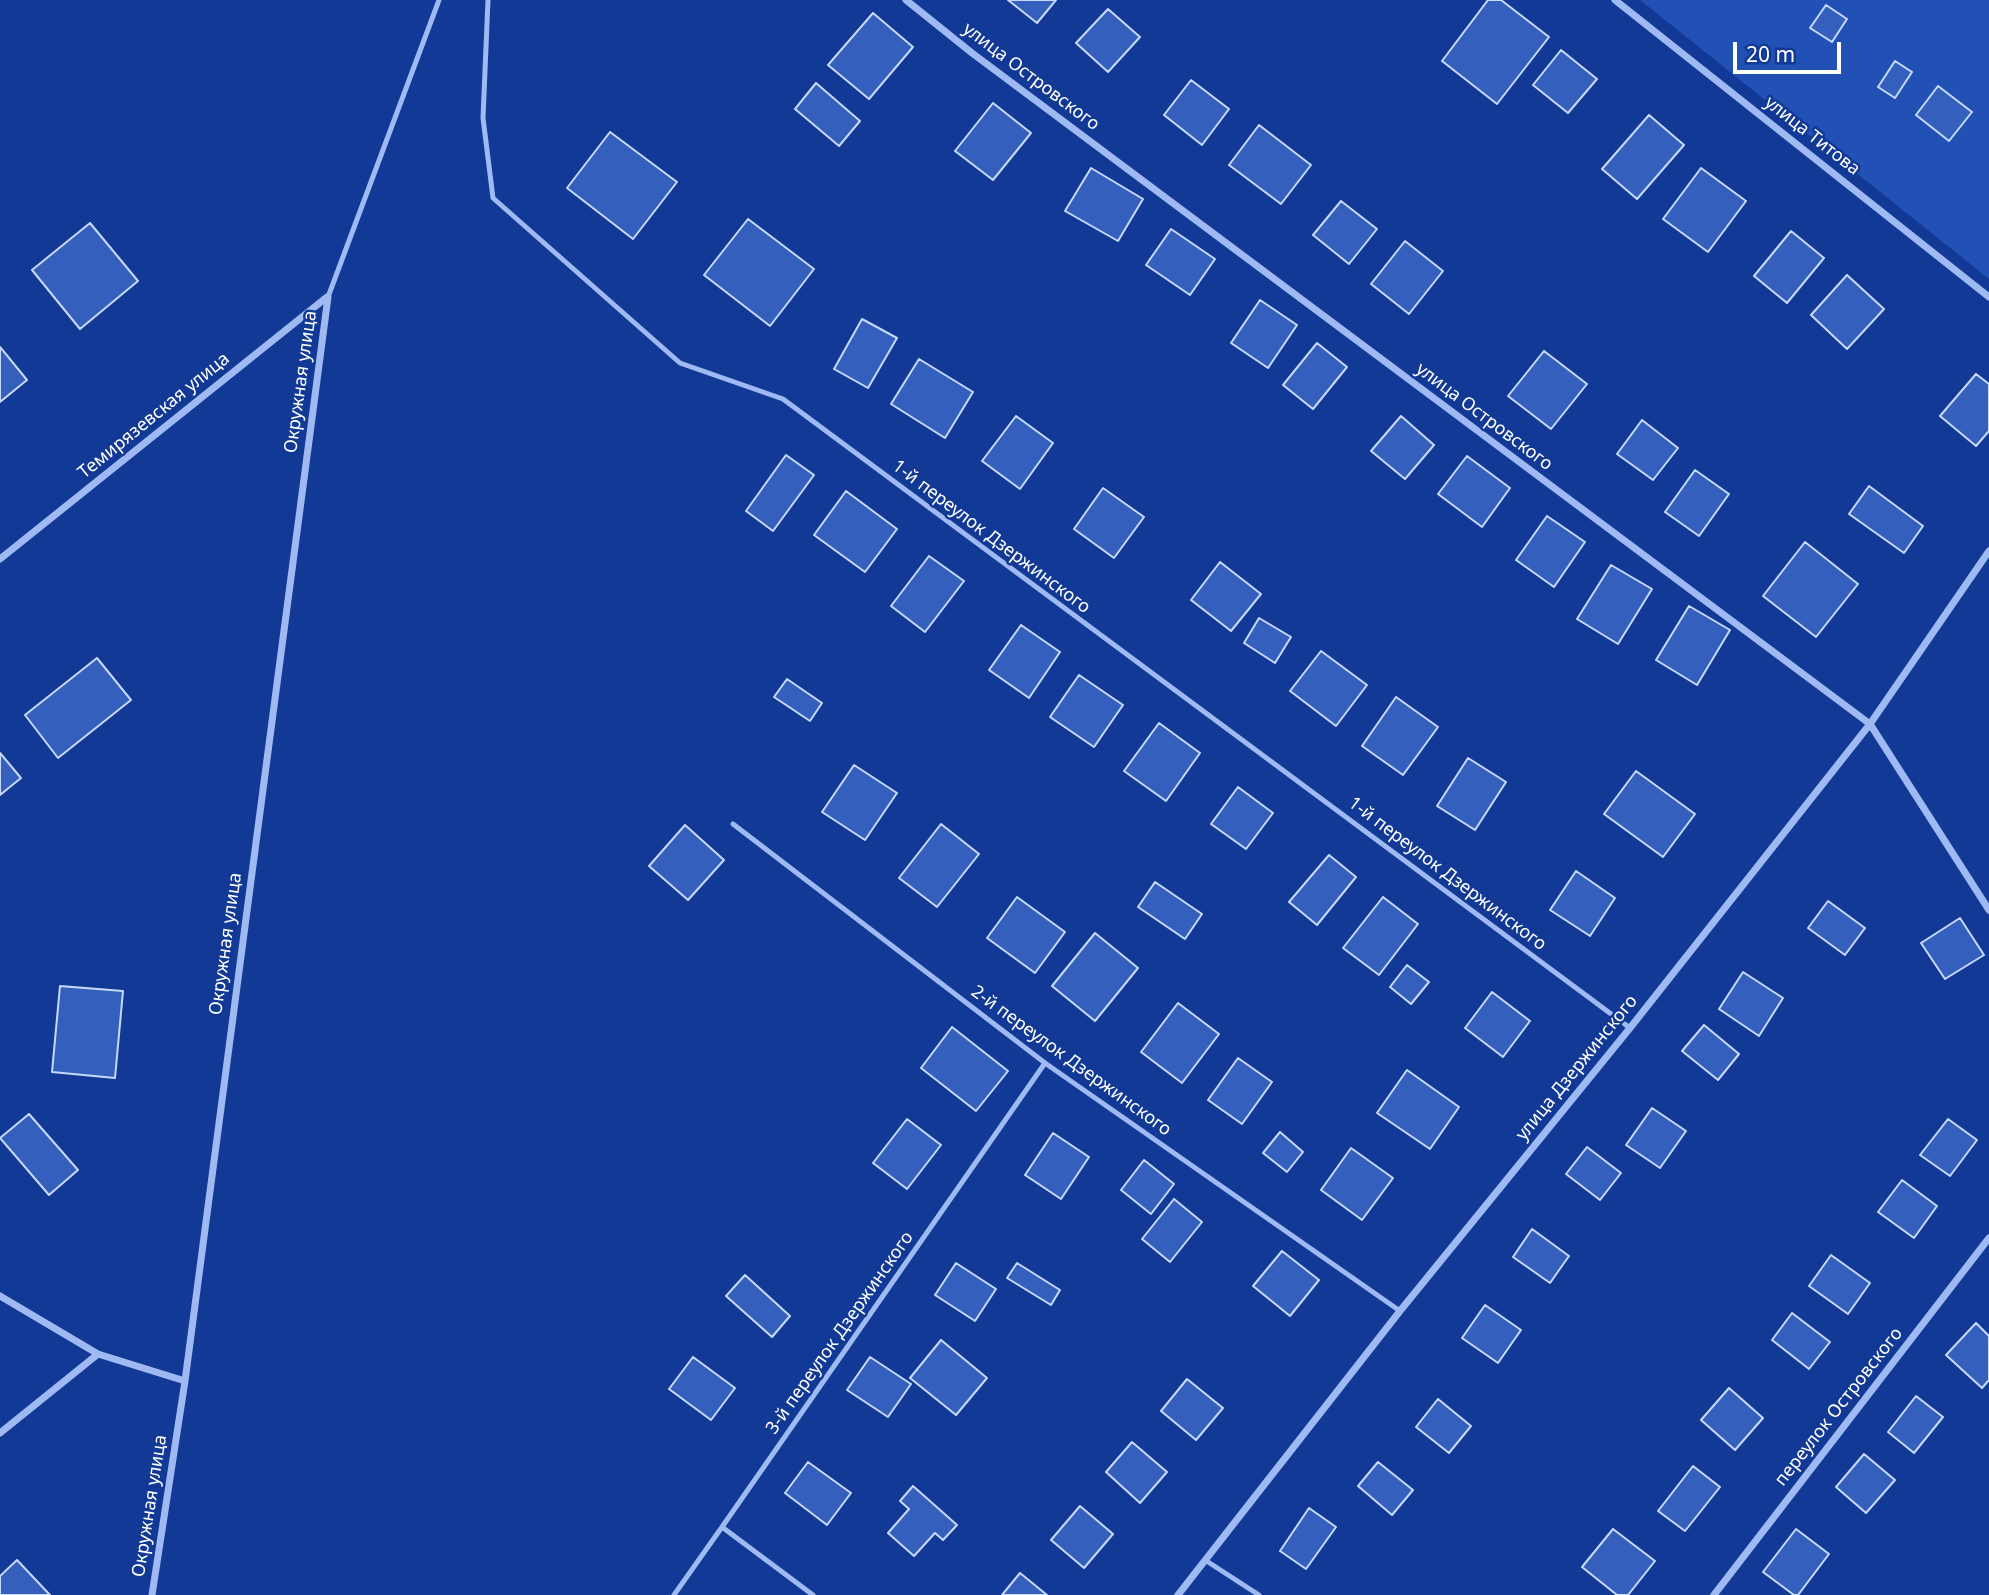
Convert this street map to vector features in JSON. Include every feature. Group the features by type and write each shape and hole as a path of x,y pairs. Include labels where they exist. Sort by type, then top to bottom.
{"street":[{"name":"улица Островского","path":"906,0 972,53 1870,724 1989,910"},
{"name":"улица Титова","path":"1615,0 1989,297"},
{"name":"Темирязевская улица","path":"0,559 328,297"},
{"name":"Окружная улица","path":"152,1595 185,1381 328,297"},
{"name":"улица Дзержинского","path":"1178,1595 1400,1311 1630,1028 1870,724 1989,551"},
{"name":"переулок Островского","path":"1714,1595 1989,1238"},
{"path":"0,1296 98,1353 185,1381"},
{"path":"0,1433 98,1353"}],"lane":[{"path":"328,297 439,0"},
{"name":"1-й переулок Дзержинского","path":"488,0 483,118 493,198 680,363 783,400 1630,1028"},
{"name":"2-й переулок Дзержинского","path":"733,824 1045,1063 1400,1311"},
{"name":"3-й переулок Дзержинского","path":"674,1595 1045,1063"},
{"path":"722,1527 813,1595"},
{"path":"1205,1560 1259,1595"}],"shaded area":[{"path":"1640,0 1989,0 1989,279"}],"building":[{"path":"1008,0 1056,0 1037,23"},
{"path":"1488,0 1501,0 1549,37 1497,104 1442,61"},
{"path":"1826,5 1847,19 1832,42 1810,28"},
{"path":"1108,9 1140,37 1108,72 1076,43"},
{"path":"873,13 913,47 869,99 828,65"},
{"path":"1561,50 1597,79 1568,113 1533,85"},
{"path":"1895,61 1912,72 1895,98 1878,87"},
{"path":"1191,80 1229,109 1202,145 1164,115"},
{"path":"816,83 860,121 839,146 795,109"},
{"path":"1938,86 1972,112 1949,141 1916,115"},
{"path":"993,103 1031,133 993,180 955,151"},
{"path":"1649,115 1684,145 1637,199 1602,169"},
{"path":"1259,125 1311,165 1281,204 1229,165"},
{"path":"610,132 677,182 633,239 567,188"},
{"path":"1091,168 1143,199 1118,241 1065,211"},
{"path":"1701,168 1746,201 1708,252 1663,219"},
{"path":"1341,201 1377,229 1349,264 1313,235"},
{"path":"748,219 814,269 770,326 704,275"},
{"path":"90,223 138,281 80,329 32,270"},
{"path":"1171,229 1215,259 1190,295 1146,265"},
{"path":"1791,231 1824,258 1787,303 1754,276"},
{"path":"1405,241 1443,271 1409,314 1371,284"},
{"path":"1847,275 1884,309 1847,349 1811,315"},
{"path":"1260,300 1297,325 1268,368 1231,343"},
{"path":"862,319 897,338 868,388 834,369"},
{"path":"1317,343 1347,367 1313,409 1283,385"},
{"path":"0,347 27,380 0,402"},
{"path":"1544,351 1587,384 1551,429 1508,396"},
{"path":"919,359 973,392 945,438 891,404"},
{"path":"1976,374 1989,384 1989,431 1976,446 1940,416"},
{"path":"1016,416 1053,443 1020,489 982,461"},
{"path":"1401,416 1434,445 1405,479 1371,451"},
{"path":"1642,420 1678,448 1653,480 1617,454"},
{"path":"786,455 814,475 773,531 746,511"},
{"path":"1467,456 1510,488 1482,527 1438,494"},
{"path":"1695,470 1729,494 1699,536 1665,512"},
{"path":"1869,486 1923,526 1904,553 1849,514"},
{"path":"1103,488 1144,517 1114,558 1074,529"},
{"path":"846,491 897,529 865,572 814,535"},
{"path":"1547,516 1585,542 1554,587 1516,560"},
{"path":"1805,542 1858,584 1816,637 1763,596"},
{"path":"929,556 964,581 925,632 891,606"},
{"path":"1220,562 1261,594 1231,631 1191,600"},
{"path":"1611,565 1652,589 1618,644 1577,619"},
{"path":"1689,606 1730,630 1697,685 1656,660"},
{"path":"1259,618 1291,637 1275,663 1244,643"},
{"path":"1021,625 1060,652 1029,698 989,670"},
{"path":"1321,651 1367,685 1336,726 1290,691"},
{"path":"97,658 131,700 58,758 25,715"},
{"path":"1079,675 1123,705 1094,747 1050,717"},
{"path":"787,679 822,703 810,721 774,697"},
{"path":"1396,697 1438,727 1403,775 1362,746"},
{"path":"1159,723 1200,753 1166,801 1124,771"},
{"path":"0,753 21,778 0,795"},
{"path":"1468,758 1506,782 1475,830 1437,806"},
{"path":"854,765 897,793 865,840 822,812"},
{"path":"1636,771 1695,814 1663,857 1604,814"},
{"path":"1238,787 1273,813 1246,849 1211,824"},
{"path":"941,824 979,854 937,907 899,878"},
{"path":"685,825 724,860 688,900 649,866"},
{"path":"1329,855 1356,877 1317,925 1289,902"},
{"path":"1576,871 1615,898 1590,936 1550,910"},
{"path":"1155,882 1202,914 1185,939 1138,907"},
{"path":"1017,897 1065,932 1035,973 987,938"},
{"path":"1383,897 1418,924 1379,975 1343,948"},
{"path":"1828,901 1865,928 1845,955 1808,928"},
{"path":"1960,918 1984,955 1945,979 1921,943"},
{"path":"1095,933 1138,968 1095,1021 1052,986"},
{"path":"1407,965 1429,982 1411,1004 1390,987"},
{"path":"1743,972 1783,998 1759,1036 1719,1009"},
{"path":"60,986 123,991 115,1078 52,1072"},
{"path":"1492,992 1530,1021 1503,1057 1465,1028"},
{"path":"1178,1003 1219,1034 1182,1083 1141,1052"},
{"path":"1704,1025 1739,1054 1718,1080 1682,1051"},
{"path":"952,1027 1008,1071 976,1111 921,1068"},
{"path":"1238,1058 1272,1082 1242,1124 1208,1100"},
{"path":"1407,1070 1459,1107 1430,1149 1377,1113"},
{"path":"1652,1108 1686,1131 1660,1168 1626,1145"},
{"path":"29,1114 78,1170 49,1195 0,1138"},
{"path":"907,1119 941,1145 907,1189 873,1163"},
{"path":"1948,1119 1977,1140 1950,1176 1920,1155"},
{"path":"1280,1132 1303,1152 1287,1172 1263,1153"},
{"path":"1053,1133 1089,1157 1061,1199 1025,1175"},
{"path":"1587,1147 1621,1173 1600,1200 1566,1174"},
{"path":"1351,1148 1393,1178 1362,1220 1321,1190"},
{"path":"1144,1160 1174,1184 1151,1214 1121,1190"},
{"path":"1902,1180 1937,1206 1914,1238 1878,1212"},
{"path":"1174,1199 1202,1222 1170,1262 1142,1239"},
{"path":"1532,1229 1569,1256 1550,1283 1513,1257"},
{"path":"1282,1251 1319,1280 1290,1316 1253,1286"},
{"path":"1831,1255 1870,1283 1848,1314 1809,1286"},
{"path":"956,1263 996,1289 975,1321 935,1295"},
{"path":"1017,1263 1060,1290 1051,1305 1007,1278"},
{"path":"745,1275 790,1316 772,1337 726,1296"},
{"path":"1485,1305 1521,1330 1498,1363 1462,1338"},
{"path":"1792,1313 1830,1342 1809,1369 1772,1340"},
{"path":"1976,1323 1989,1336 1989,1380 1982,1388 1946,1355"},
{"path":"941,1340 987,1378 956,1415 910,1378"},
{"path":"693,1357 735,1388 711,1420 669,1389"},
{"path":"870,1357 911,1384 888,1417 847,1390"},
{"path":"1187,1379 1223,1408 1196,1440 1161,1411"},
{"path":"1729,1388 1763,1418 1735,1450 1701,1420"},
{"path":"1916,1396 1943,1417 1914,1453 1888,1432"},
{"path":"1438,1399 1471,1426 1449,1453 1416,1427"},
{"path":"1132,1442 1167,1472 1140,1503 1106,1472"},
{"path":"1864,1454 1895,1480 1866,1513 1836,1487"},
{"path":"808,1462 851,1493 827,1525 785,1493"},
{"path":"1378,1462 1413,1490 1392,1515 1358,1486"},
{"path":"1693,1466 1720,1487 1685,1531 1658,1511"},
{"path":"913,1486 957,1525 943,1540 935,1533 914,1556 888,1533 909,1509 900,1501"},
{"path":"1080,1506 1113,1534 1084,1568 1051,1540"},
{"path":"1309,1508 1336,1527 1306,1569 1280,1551"},
{"path":"1613,1529 1655,1561 1628,1595 1617,1595 1582,1567"},
{"path":"1796,1529 1829,1554 1798,1595 1794,1595 1763,1572"},
{"path":"17,1560 50,1595 0,1595 0,1576"},
{"path":"1020,1573 1047,1595 1002,1595"}]}
